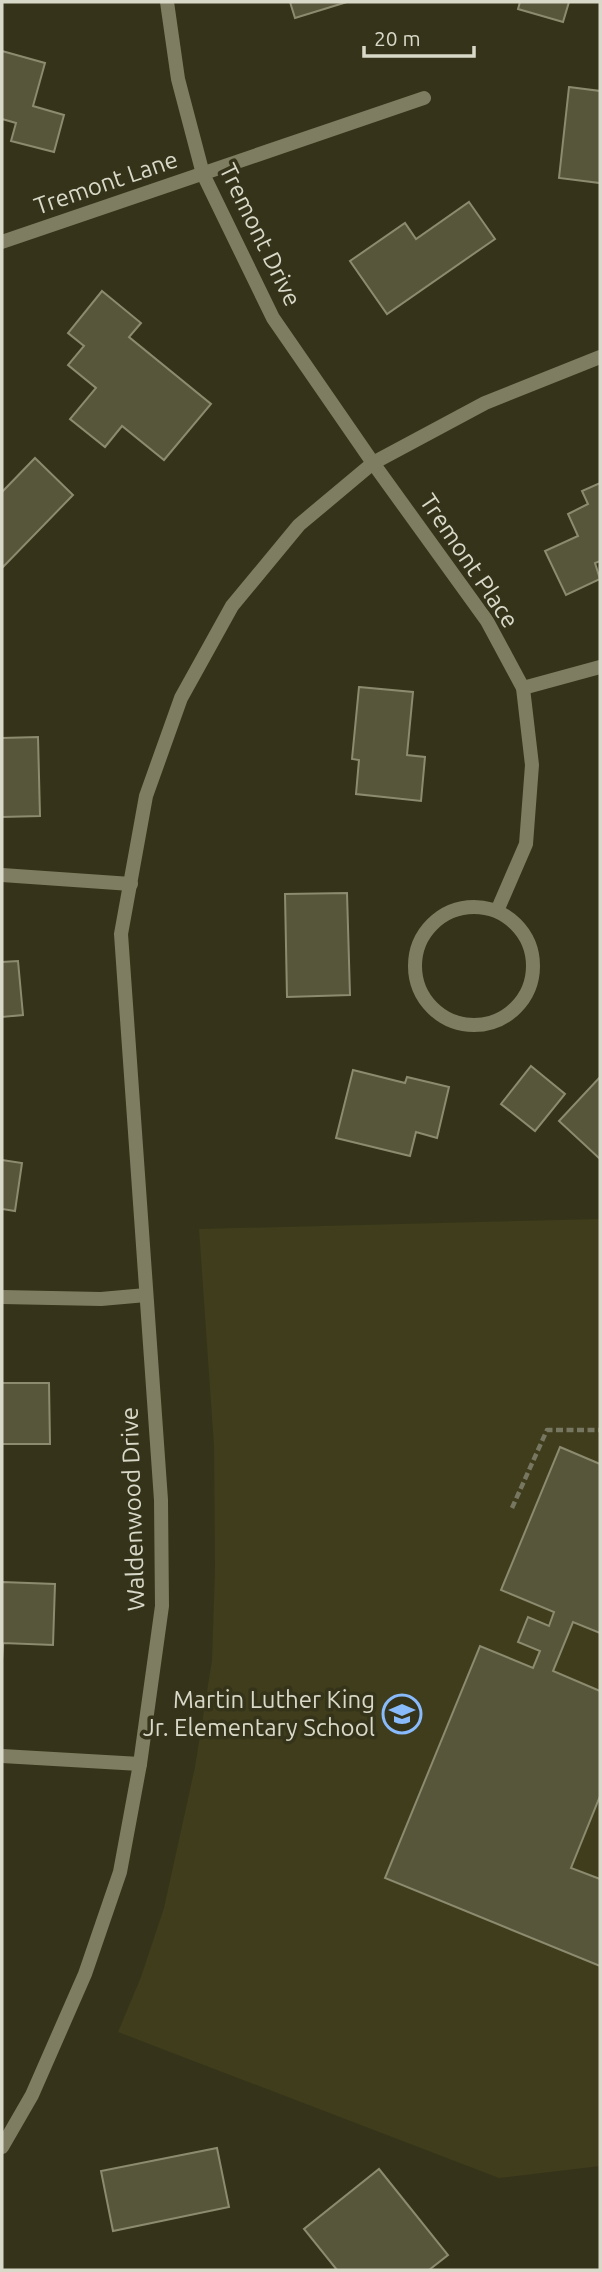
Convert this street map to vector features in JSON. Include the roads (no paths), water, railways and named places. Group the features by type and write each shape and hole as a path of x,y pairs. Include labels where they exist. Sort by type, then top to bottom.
{"street":[{"name":"Tremont Drive","path":"167,2 178,79 203,174 273,318 373,463"},
{"name":"Tremont Lane","path":"2,242 424,98"},
{"name":"Waldenwood Drive","path":"2,2147 32,2095 85,1974 120,1872 140,1764 162,1605 161,1500 121,934 146,796 181,698 232,606 299,525 373,463 485,402 600,357"},
{"name":"Tremont Place","path":"373,463 487,621 523,688 532,765 526,844 497,911"},
{"path":"523,688 600,667"},
{"path":"2,875 131,884"},
{"path":"479,907 497,911 514,923 527,939 533,958 532,979 524,998 510,1013 492,1022 472,1025 452,1020 436,1010 420,989 415,961 419,943 429,928 443,915 461,908 479,907"},
{"path":"2,1297 101,1299 146,1295"},
{"path":"2,1756 140,1764"}],"place":[{"name":"Martin Luther King Jr. Elementary School","path":"402,1714"}]}
